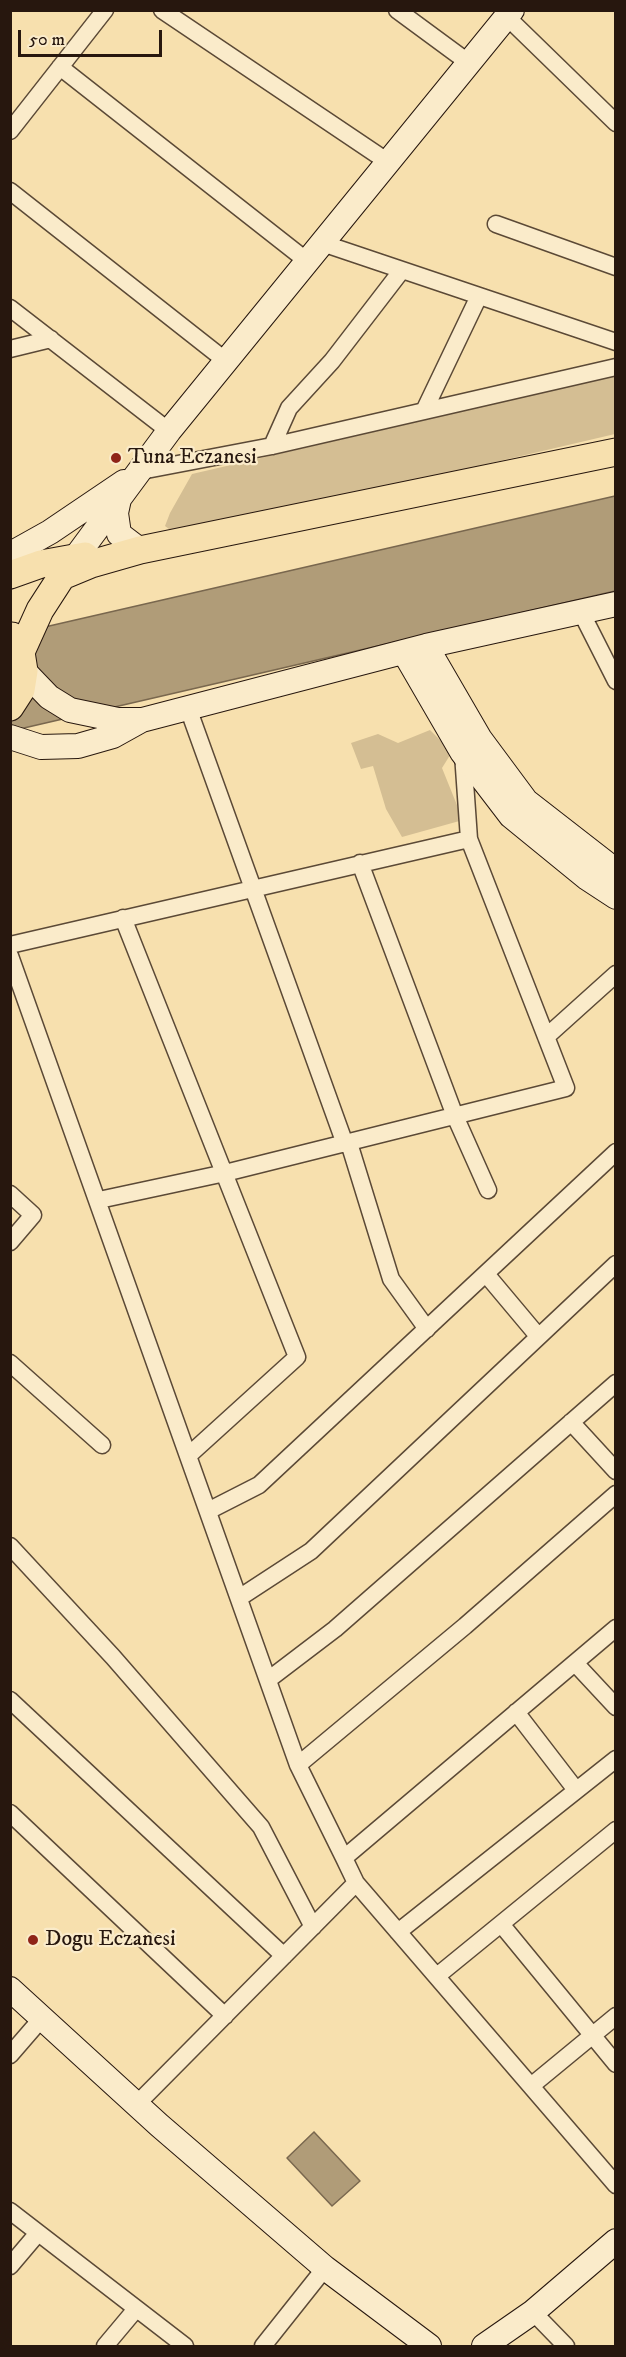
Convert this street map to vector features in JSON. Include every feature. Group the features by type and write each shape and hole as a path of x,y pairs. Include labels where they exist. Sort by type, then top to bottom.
{"main road":[{"path":"10,707 21,690 19,653 40,610 69,567 169,431 509,14"},
{"path":"10,575 41,564 69,567 91,564 140,550 615,452"},
{"path":"10,557 16,550 50,532 141,471"},
{"path":"119,500 116,513 119,534 140,550"},
{"path":"10,737 41,747 78,746 113,736 142,720 415,649 615,604"},
{"path":"415,649 462,752 511,816 587,878 615,897"},
{"path":"415,649 526,801 615,871"},
{"path":"19,653 49,697 70,710 118,720 142,720"},
{"path":"10,1989 136,2105 325,2268 429,2346"},
{"path":"484,2346 533,2313 615,2241"}],"street":[{"path":"10,131 105,10"},
{"path":"162,10 388,162"},
{"path":"397,10 469,63"},
{"path":"509,14 615,123"},
{"path":"60,67 315,252 402,270 615,342"},
{"path":"10,191 226,361"},
{"path":"496,224 615,267"},
{"path":"272,447 289,408 332,361 402,270"},
{"path":"424,411 479,296"},
{"path":"10,308 169,431"},
{"path":"10,349 51,339"},
{"path":"141,471 272,447 615,367"},
{"path":"581,612 615,681"},
{"path":"188,708 347,1143 391,1279 427,1329"},
{"path":"99,1200 225,1173 566,1088 469,839 462,752"},
{"path":"10,945 469,839"},
{"path":"360,863 455,1116 488,1190"},
{"path":"123,918 297,1357 189,1455"},
{"path":"10,956 99,1200 298,1765 356,1883 615,2185"},
{"path":"546,1037 615,974"},
{"path":"208,1511 259,1485 615,1152"},
{"path":"10,1194 33,1215 10,1242"},
{"path":"239,1598 310,1551 615,1264"},
{"path":"486,1274 538,1336"},
{"path":"10,1363 102,1445"},
{"path":"268,1680 334,1629 615,1383"},
{"path":"571,1422 615,1471"},
{"path":"298,1765 465,1626 615,1494"},
{"path":"10,1546 113,1657 261,1827 313,1927"},
{"path":"344,1858 615,1628"},
{"path":"574,1663 615,1707"},
{"path":"12,1705 284,1956"},
{"path":"516,1712 576,1790"},
{"path":"398,1932 615,1759"},
{"path":"10,1813 225,2016"},
{"path":"437,1976 615,1830"},
{"path":"136,2105 356,1883"},
{"path":"501,1924 615,2064"},
{"path":"531,2086 615,2016"},
{"path":"10,2055 42,2018"},
{"path":"10,2211 185,2346"},
{"path":"10,2266 38,2233"},
{"path":"263,2346 325,2268"},
{"path":"105,2346 136,2309"},
{"path":"533,2313 566,2346"}],"shaded area":[{"path":"615,376 615,434 406,483 176,530 165,526 192,474"},
{"path":"615,496 615,591 11,731 10,635"},
{"path":"430,730 452,752 442,768 463,820 402,837 386,809 373,766 361,769 351,743 378,734 398,743"},
{"path":"314,2132 360,2181 332,2206 287,2158"}],"place":[{"name":"Tuna Eczanesi","path":"116,458"},
{"name":"Dogu Eczanesi","path":"33,1940"}]}
